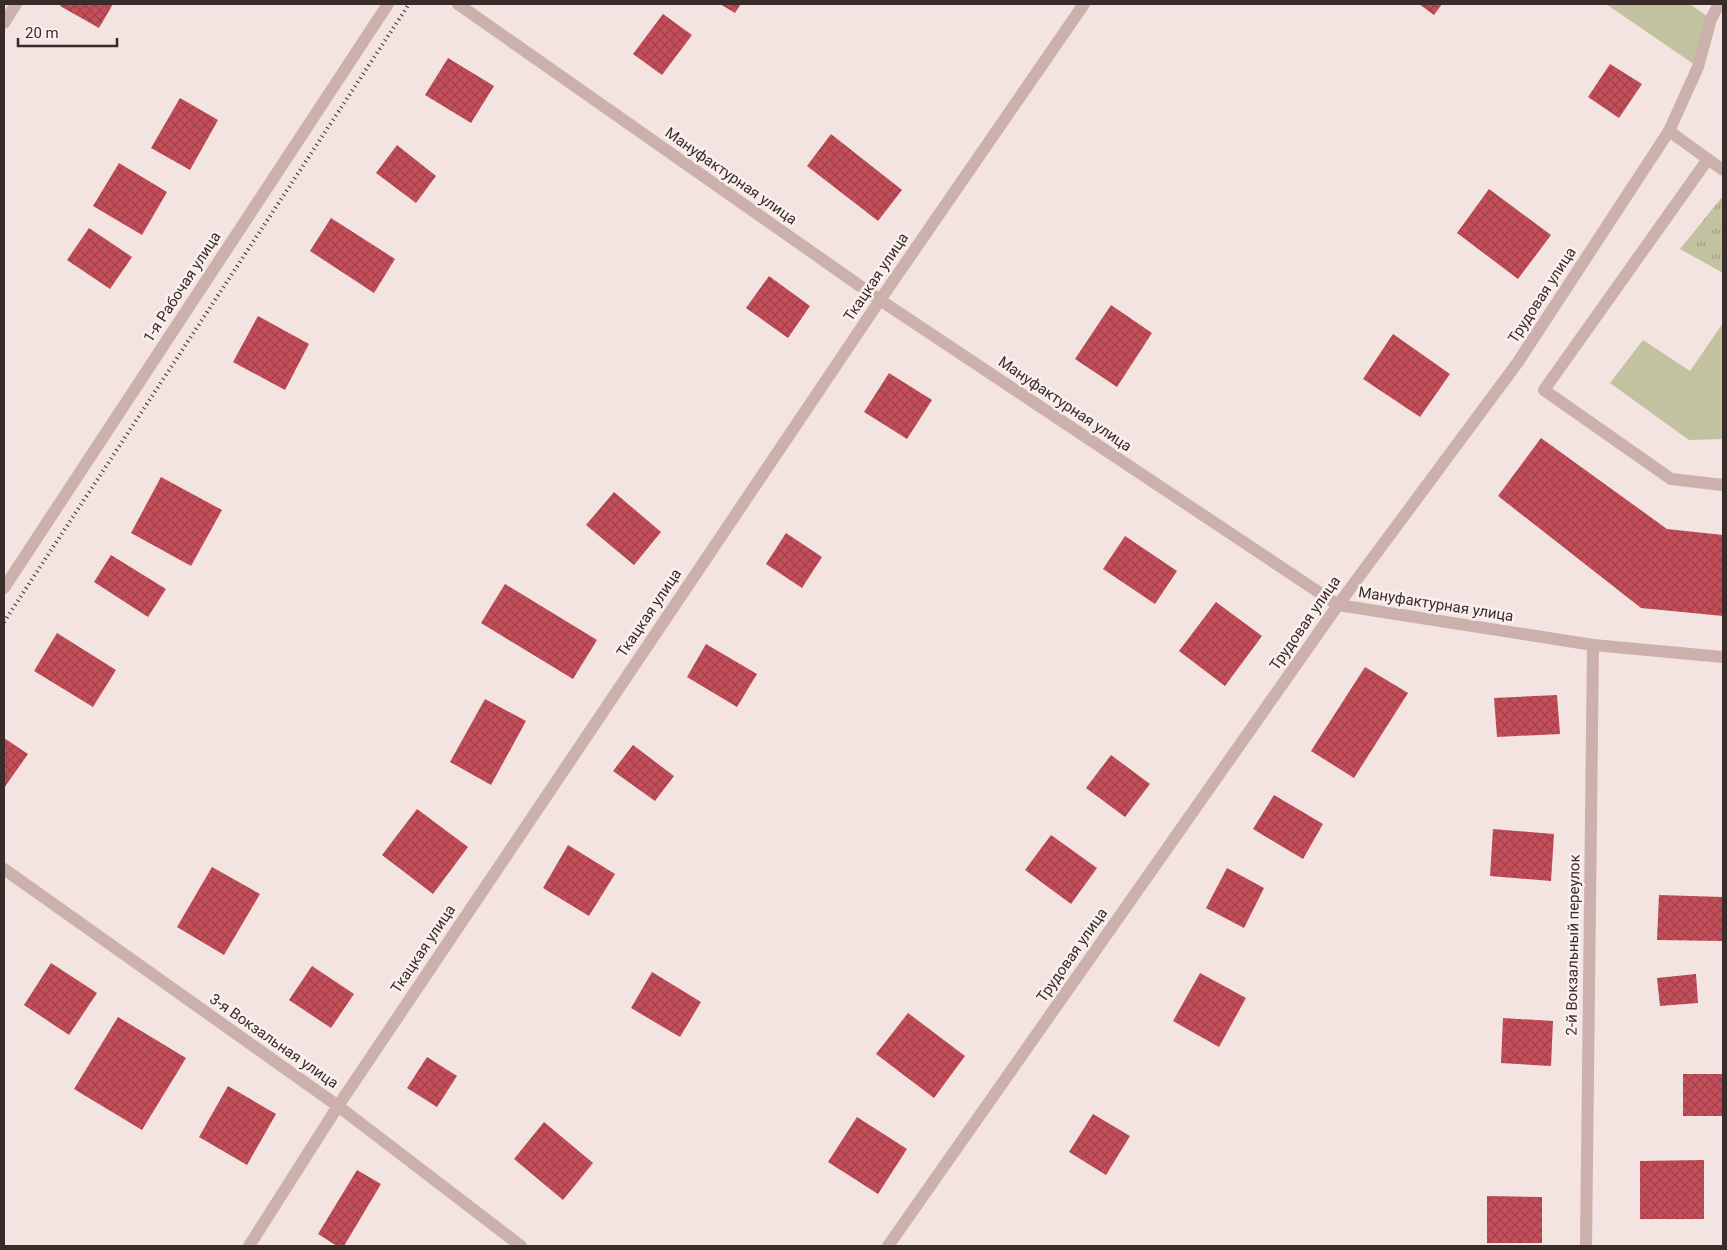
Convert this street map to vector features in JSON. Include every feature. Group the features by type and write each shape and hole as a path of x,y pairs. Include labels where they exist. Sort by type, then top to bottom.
{"street":[{"path":"4,23 16,4"},
{"name":"1-я Рабочая улица","path":"4,588 388,4"},
{"name":"Мануфактурная улица","path":"458,4 880,300 1338,605 1593,645 1723,657"},
{"name":"Ткацкая улица","path":"249,1246 338,1106 880,300 1084,4"},
{"name":"Трудовая улица","path":"888,1246 1338,605 1518,362 1669,132 1698,67 1711,19 1719,4"},
{"path":"1669,132 1723,170"},
{"path":"1708,159 1544,390 1671,479 1723,485"},
{"name":"2-й Вокзальный переулок","path":"1586,1246 1593,645"},
{"name":"3-я Вокзальная улица","path":"4,869 338,1106 521,1246"}],"green space":[{"path":"1606,4 1690,4 1711,19 1698,67"},
{"path":"1723,196 1723,273 1680,249"},
{"path":"1723,323 1723,439 1689,440 1610,383 1643,340 1690,371"}],"building":[{"path":"61,4 113,4 99,28 60,6"},
{"path":"720,4 741,4 735,13"},
{"path":"1419,4 1442,4 1434,15"},
{"path":"663,14 692,35 662,75 633,54"},
{"path":"448,58 494,86 471,123 425,95"},
{"path":"1610,64 1642,84 1619,118 1588,97"},
{"path":"180,98 218,120 190,170 151,148"},
{"path":"831,134 902,190 878,221 807,166"},
{"path":"397,145 436,176 416,203 376,173"},
{"path":"119,163 167,192 142,235 93,206"},
{"path":"1489,189 1551,235 1518,279 1457,233"},
{"path":"331,218 395,259 374,293 310,251"},
{"path":"89,228 132,257 110,289 67,260"},
{"path":"769,276 810,306 788,338 746,308"},
{"path":"1111,305 1152,333 1117,387 1075,359"},
{"path":"258,316 309,344 285,390 233,362"},
{"path":"1393,334 1450,374 1420,417 1363,379"},
{"path":"889,373 932,400 907,439 864,412"},
{"path":"1541,438 1667,529 1723,535 1723,616 1641,608 1498,496"},
{"path":"161,477 222,510 191,566 131,533"},
{"path":"614,492 661,532 634,565 586,525"},
{"path":"786,533 822,557 802,588 766,564"},
{"path":"1125,536 1177,571 1155,604 1103,569"},
{"path":"111,555 166,589 148,617 94,582"},
{"path":"505,584 597,640 573,679 481,623"},
{"path":"1216,602 1262,636 1225,686 1179,651"},
{"path":"57,633 116,670 93,707 34,671"},
{"path":"706,644 757,674 737,707 687,677"},
{"path":"1365,667 1408,693 1354,778 1311,751"},
{"path":"1557,695 1560,734 1497,737 1494,698"},
{"path":"485,699 526,721 491,785 450,762"},
{"path":"4,738 28,754 4,788"},
{"path":"633,745 674,776 655,801 613,771"},
{"path":"1111,755 1150,784 1125,817 1086,788"},
{"path":"1274,795 1323,824 1303,859 1253,829"},
{"path":"417,809 468,847 433,894 382,855"},
{"path":"1493,829 1554,834 1551,881 1490,876"},
{"path":"1051,835 1097,868 1071,904 1025,870"},
{"path":"568,845 615,874 589,916 543,888"},
{"path":"212,867 260,894 224,955 177,927"},
{"path":"1227,868 1264,888 1244,928 1206,908"},
{"path":"1659,895 1723,897 1723,941 1657,940"},
{"path":"51,963 97,993 69,1035 24,1005"},
{"path":"312,966 354,994 331,1028 289,1000"},
{"path":"652,972 701,1002 680,1037 631,1008"},
{"path":"1200,973 1246,998 1219,1047 1173,1021"},
{"path":"1696,974 1698,1003 1660,1006 1657,978"},
{"path":"908,1013 965,1056 934,1098 876,1054"},
{"path":"118,1017 186,1058 142,1130 74,1089"},
{"path":"1503,1018 1553,1021 1551,1066 1501,1063"},
{"path":"427,1057 457,1076 437,1107 407,1088"},
{"path":"1683,1074 1723,1074 1723,1116 1683,1116"},
{"path":"228,1086 276,1114 247,1165 199,1137"},
{"path":"1093,1114 1130,1136 1106,1175 1069,1152"},
{"path":"857,1117 907,1149 878,1194 828,1162"},
{"path":"544,1122 593,1163 563,1200 514,1159"},
{"path":"1704,1160 1704,1219 1640,1219 1640,1161"},
{"path":"357,1170 381,1184 344,1246 337,1246 318,1234"},
{"path":"1487,1196 1542,1197 1542,1243 1487,1243"}],"railway":[{"path":"4,622 409,4"}]}
